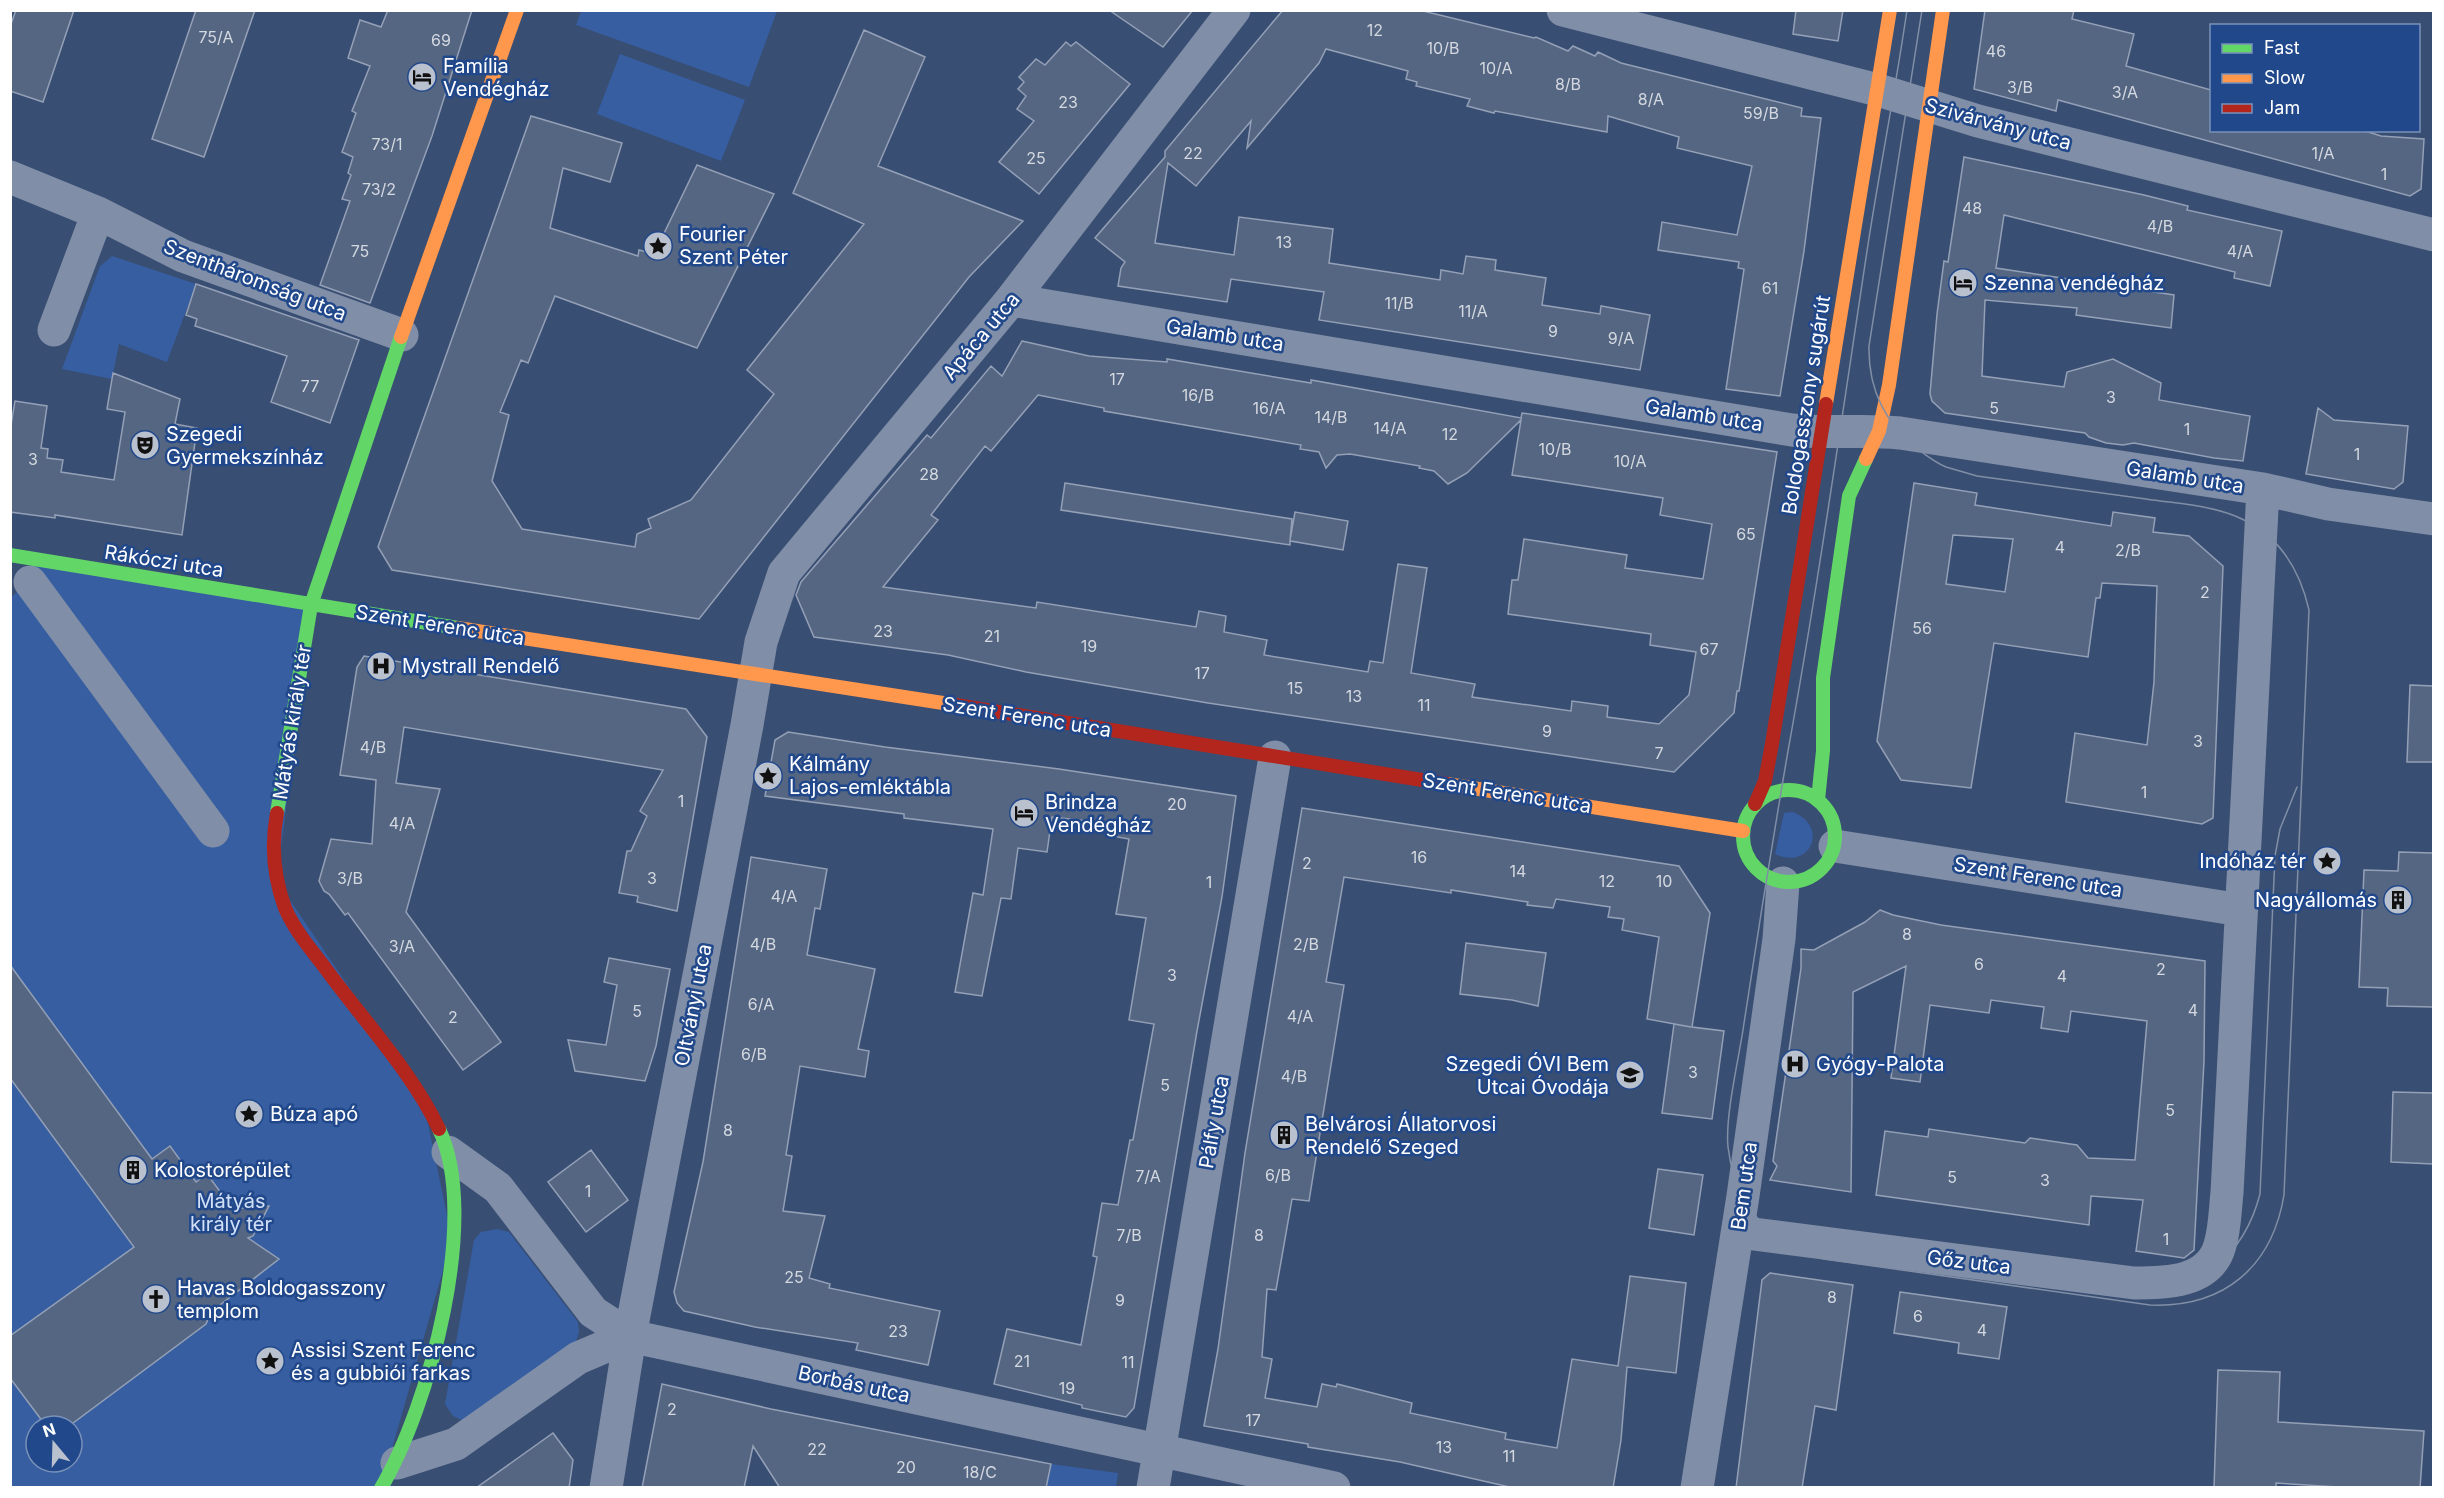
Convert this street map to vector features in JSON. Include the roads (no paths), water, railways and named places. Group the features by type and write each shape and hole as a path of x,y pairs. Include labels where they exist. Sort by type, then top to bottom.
{"street":[{"path":"311,605 402,335 517,10"},
{"name":"Apáca utca","path":"755,673 761,642 784,573 1011,300 1234,10"},
{"name":"Szivárvány utca","path":"1563,10 1878,90 1978,121 2433,235"},
{"name":"Boldogasszony sugárút","path":"1755,804 1765,781 1770,753 1867,140 1878,90 1890,10"},
{"path":"1818,800 1823,751 1823,678 1849,496 1879,431 1889,385 1943,10"},
{"name":"Szentháromság utca","path":"10,177 98,213 183,256 402,335"},
{"path":"54,330 98,213"},
{"name":"Galamb utca","path":"1011,300 1821,433 1879,431 2263,489 2328,504 2433,519"},
{"path":"2241,910 2263,489"},
{"path":"21,573 213,831"},
{"name":"Rákóczi utca","path":"21,573 311,605"},
{"name":"Szent Ferenc utca","path":"311,605 755,673 1743,831"},
{"name":"Mátyás király tér","path":"311,605 274,829 273,855 277,881 290,917 314,954 422,1095 437,1123 448,1152 454,1193 452,1239 443,1311 412,1431 389,1475"},
{"name":"Oltványi utca","path":"606,1488 630,1336 755,673"},
{"name":"Pálfy utca","path":"1153,1488 1275,757"},
{"path":"1790,790 1810,795 1818,800 1833,820 1835,846 1830,859 1822,870 1797,883 1783,883 1766,877 1746,856 1743,831 1749,812 1755,804 1770,794 1790,790"},
{"name":"Szent Ferenc utca","path":"1835,846 2241,910"},
{"name":"Bem utca","path":"1697,1488 1738,1232 1779,939 1783,883"},
{"name":"Gőz utca","path":"1738,1232 2134,1283 2170,1282 2199,1272 2214,1258 2220,1245 2224,1223 2241,910"},
{"name":"Borbás utca","path":"448,1152 498,1188 593,1312 630,1336 1334,1488"},
{"name":"Mátyás király tér","path":"389,1475 456,1444 578,1358 630,1336"}],"tram line":[{"path":"1907,10 1869,238 1810,623 1732,1089 1728,1121 1728,1147 1732,1168 1747,1204 1771,1232 1804,1252 1824,1259 2150,1305 2177,1304 2200,1299 2222,1290 2240,1278 2256,1262 2278,1221 2284,1195 2309,610 2300,582 2287,557 2268,536 2244,520 2221,511 2196,506 1977,476 1939,464 1907,440 1888,417 1880,404 1871,377 1869,346 1922,10"},
{"path":"2134,1297 2178,1290 2215,1268 2243,1235 2260,1194 2275,856 2280,829 2297,787"}],"place":[{"name":"Família Vendégház","path":"422,77"},
{"name":"Fourier Szent Péter","path":"658,246"},
{"name":"Szenna vendégház","path":"1963,283"},
{"name":"Szegedi Gyermekszínház","path":"145,445"},
{"name":"Mystrall Rendelő","path":"381,666"},
{"name":"Kálmány Lajos-emléktábla","path":"768,776"},
{"name":"Brindza Vendégház","path":"1024,813"},
{"name":"Indóház tér","path":"2327,861"},
{"name":"Nagyállomás","path":"2398,900"},
{"name":"Gyógy-Palota","path":"1795,1064"},
{"name":"Szegedi ÓVI Bem Utcai Óvodája","path":"1630,1075"},
{"name":"Búza apó","path":"249,1114"},
{"name":"Belvárosi Állatorvosi Rendelő Szeged","path":"1284,1135"},
{"name":"Kolostorépület","path":"133,1170"},
{"name":"Havas Boldogasszony templom","path":"156,1299"},
{"name":"Assisi Szent Ferenc és a gubbiói farkas","path":"270,1361"}]}
